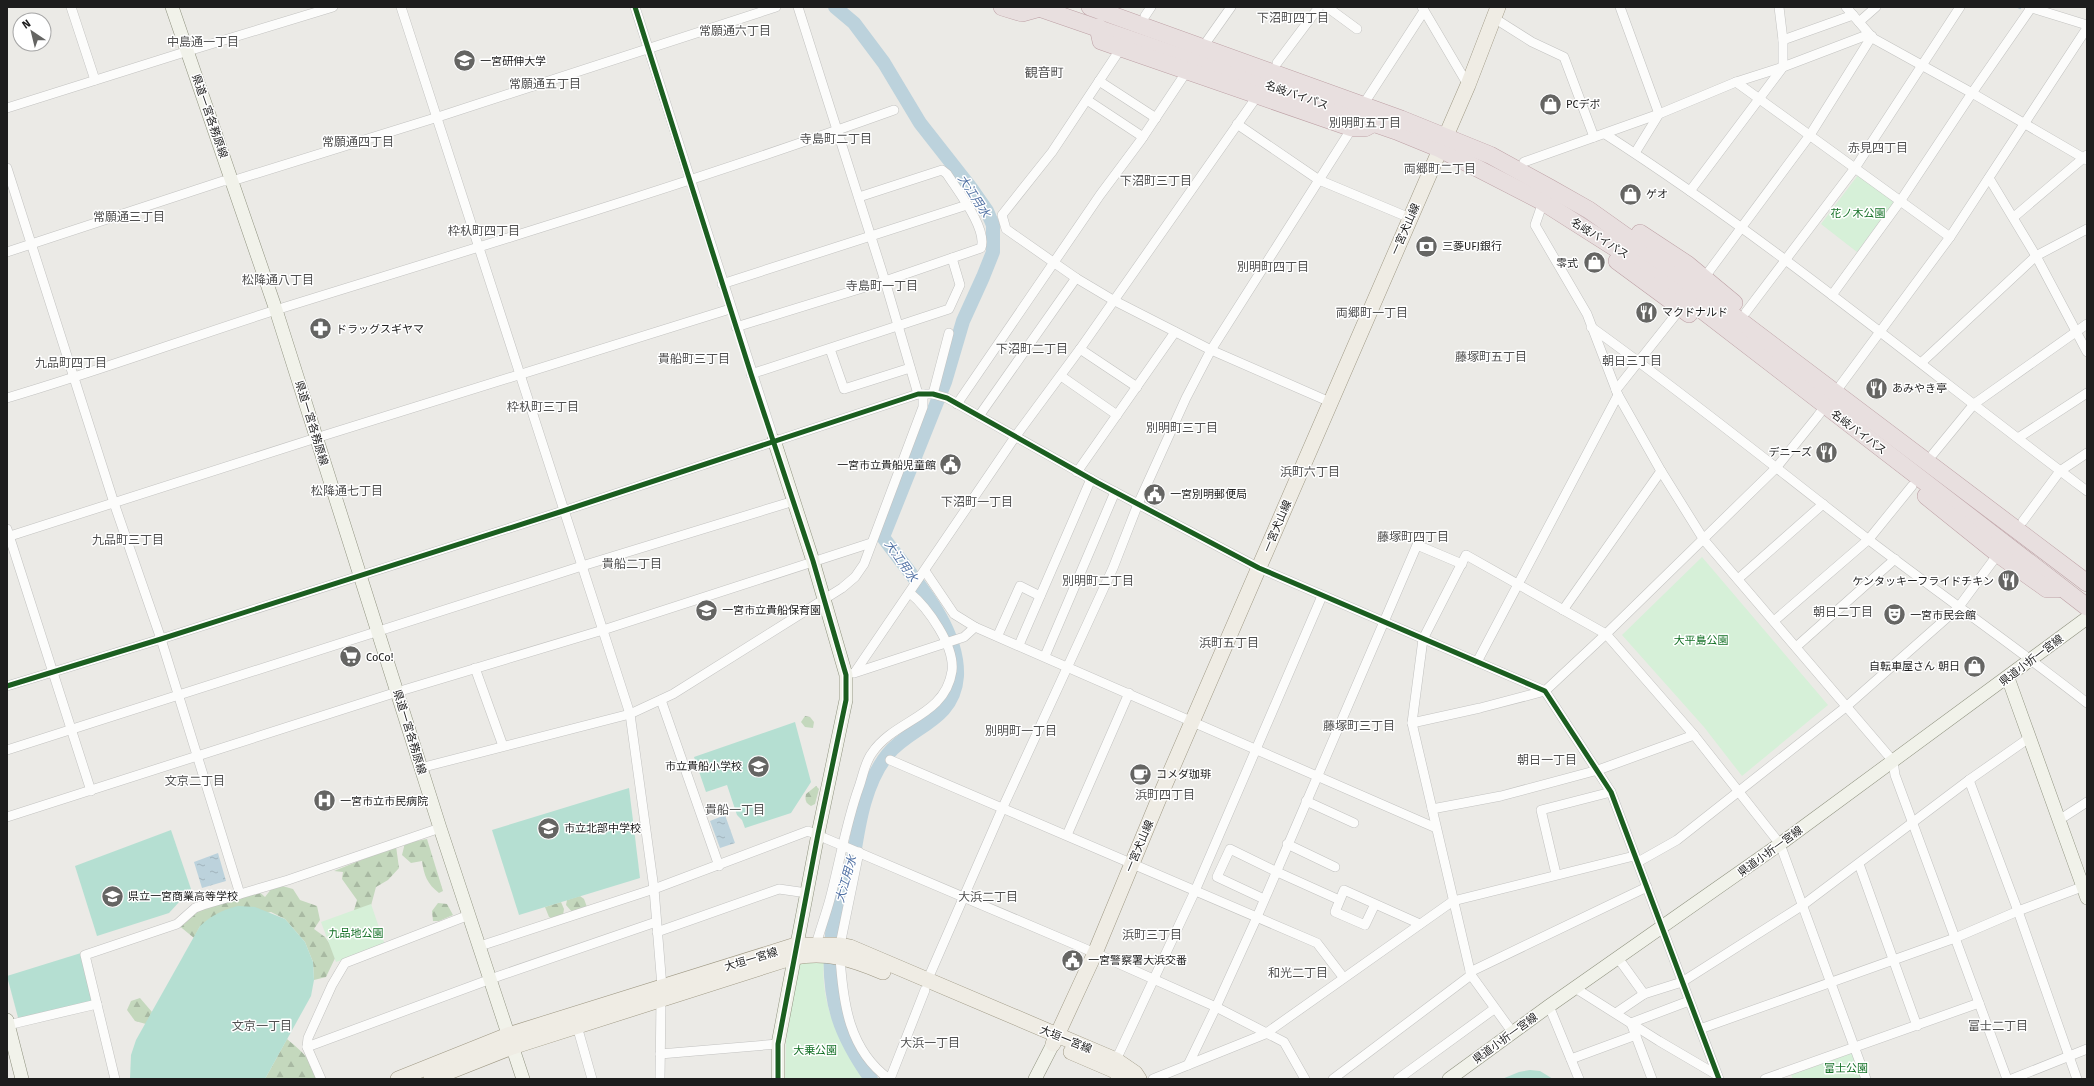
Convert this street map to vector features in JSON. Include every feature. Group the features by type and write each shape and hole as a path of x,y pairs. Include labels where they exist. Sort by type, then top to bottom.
{"highway":[{"path":"1002,7 1022,14 1038,8"},
{"path":"1119,7 1148,11 1207,41 1277,63 1344,87 1358,103"},
{"name":"名岐バイパス","path":"1038,8 1100,13 1358,103 1443,143 1580,224 1650,270 1804,389 1856,410 2087,584"},
{"path":"1100,13 1101,41 1352,128 1365,128 1374,123"},
{"name":"名岐バイパス","path":"1100,13 1374,123 1490,155 1588,210 1665,264 1763,339 1898,461 2067,589 2087,607"},
{"path":"1490,155 1511,157 1524,162 1596,204 1687,264 1746,312 1763,339"},
{"path":"1580,224 1597,246 1698,320 1782,386 1794,391 1804,389"},
{"path":"1665,264 1687,264"},
{"path":"1698,320 1721,324"},
{"path":"1856,410 1876,413 2023,521 2047,553"},
{"path":"1898,461 1917,490 1998,554 2047,589 2067,589"},
{"path":"1917,490 1948,499"}],"main road":[{"name":"県道一宮各務原線","path":"172,7 276,310 420,768 523,1079"},
{"name":"一宮犬山線","path":"1055,1040 1095,953 1193,720 1468,85 1496,13"},
{"path":"774,440 813,561 823,599 851,674 818,834 778,1044 778,1079"},
{"name":"県道小折一宮線","path":"1449,1079 1549,1006 1780,844 2008,678 2031,659 2087,618"},
{"path":"2008,678 2086,891"},
{"name":"大垣一宮線","path":"398,1079 510,1041 795,951 818,948 838,951 850,947 926,985 1055,1040 1113,1070 1126,1079"},
{"name":"大垣一宮線","path":"431,1079 510,1041 577,1026 661,993"},
{"path":"8,1028 22,1079"},
{"path":"1035,1079 1055,1040"},
{"name":"大垣一宮線","path":"1055,1040 1116,1060 1135,1073 1139,1079"}],"street":[{"path":"71,7 95,80"},
{"path":"7,108 188,51 305,11 333,7"},
{"path":"401,7 481,248 563,511 630,714 654,889 661,993 660,1079"},
{"path":"635,7 722,284 774,440"},
{"path":"7,252 224,181 232,181 438,117 776,7"},
{"path":"798,7 859,197 910,368 931,395 957,404 1077,472 1259,568 1423,640 1545,691 1611,792 1718,1077"},
{"path":"1207,41 1231,7"},
{"path":"1277,63 1319,7"},
{"path":"1327,7 1357,29"},
{"path":"1620,7 1659,114"},
{"path":"1690,191 1760,99 1783,66 1783,40 1779,7"},
{"path":"1846,7 1871,36 2024,124 2086,157 2014,217"},
{"path":"1783,40 1856,18 1876,7"},
{"path":"1746,312 1855,168 1960,7"},
{"path":"1832,295 1902,200 2030,7 2087,25"},
{"path":"1358,103 1423,9 1468,85"},
{"path":"1496,13 1532,42 1564,57 1594,137"},
{"path":"1412,722 1480,708 1545,691 1704,540 1776,468 1830,399 1950,237 2087,28"},
{"path":"1524,162 1659,114 1736,82 1867,35 1871,36"},
{"path":"1704,278 1740,227 1810,135 1871,36"},
{"path":"1121,48 1052,152 1002,215 1006,229 1076,278 1113,300 1211,350 1330,402"},
{"path":"957,404 1100,195 1143,137 1187,71"},
{"path":"1099,81 1156,118"},
{"path":"1736,82 1902,200 1950,237"},
{"path":"851,674 910,592 1015,437 1061,376 1258,95"},
{"path":"1087,100 1143,137"},
{"path":"7,398 76,378 276,310 481,248 690,181 894,110"},
{"path":"1635,153 1659,114"},
{"path":"1237,124 1319,180 1410,218"},
{"path":"858,852 838,951 845,1006 849,1022 865,1052 881,1073 890,1079 926,985 963,897 1003,807 1069,668 1113,568 1138,504 1164,444 1211,350 1352,128"},
{"path":"1605,134 1690,191 1785,260 2087,491"},
{"path":"7,168 76,378 114,503 160,639 240,894"},
{"path":"736,327 885,281 981,248 983,242 982,234 967,205 942,170 859,197"},
{"path":"1989,178 2014,217 2036,256 2087,352"},
{"path":"1543,202 1535,225 1587,314 1617,392 1661,471 1704,540 1893,761 1895,774 2007,1079"},
{"path":"722,284 967,205"},
{"path":"1921,363 2036,256 2087,229"},
{"path":"751,374 949,309 960,285 952,258"},
{"path":"979,416 1076,278"},
{"path":"91,791 8,534 114,503 730,308"},
{"path":"1476,662 1617,392 1639,361 1681,308"},
{"path":"1933,454 1974,404 2075,331 2087,324"},
{"path":"1591,327 1639,361 1958,608 2031,659 2087,703"},
{"path":"1077,472 1175,332"},
{"path":"420,768 630,714 661,700 741,653 842,588 855,577 864,564 923,407 931,395 949,333"},
{"path":"830,349 844,389 910,368"},
{"path":"1080,349 1137,387"},
{"path":"1061,376 1117,415"},
{"path":"2018,438 2087,393"},
{"path":"7,686 563,511 774,440 931,395"},
{"path":"2023,521 2060,471 2087,453"},
{"path":"1563,610 1661,471"},
{"path":"1019,645 1091,479"},
{"path":"1774,621 1869,539 1917,490"},
{"path":"1044,656 1115,492"},
{"path":"7,750 582,566 794,501"},
{"path":"1738,579 1823,504"},
{"path":"7,818 397,692 603,630 871,543"},
{"path":"1188,1065 1257,917 1275,871 1417,545 1462,564"},
{"path":"1152,1079 1265,1034 1302,1009 1343,977 1453,901 1556,874 1636,859 1677,840 1847,706 1958,608 1998,554"},
{"path":"1513,1033 1494,1009 1470,974 1412,722 1423,640 1466,555 1606,634 1694,734 1780,844 1866,1079"},
{"path":"1796,647 1895,559"},
{"path":"922,574 954,614 975,627 998,635 1069,668 1193,720 1256,750 1436,828"},
{"path":"998,635 1020,586 1040,596"},
{"path":"818,948 850,812 870,754 886,737 932,707 944,695 949,683 952,669 951,656 947,643 921,602 910,592"},
{"path":"1116,1060 1195,891 1322,596"},
{"path":"851,674 961,638 975,627"},
{"path":"475,668 503,746"},
{"path":"1067,835 1129,693"},
{"path":"661,700 719,866"},
{"path":"1432,809 1501,796 1598,770 1694,734"},
{"path":"1616,1013 1644,994 1682,982 1803,905 1914,824 1969,780 2029,738"},
{"path":"890,760 1003,807 1317,944 1343,977"},
{"path":"1969,780 2018,911 2077,1079"},
{"path":"1556,874 1541,810 1611,792"},
{"path":"1306,801 1354,823"},
{"path":"2059,820 2087,802"},
{"path":"114,1079 85,955 177,924 195,908 288,880 440,828"},
{"path":"480,946 654,889 719,866 808,831 1095,953 1216,1007 1265,1034 1284,1042 1305,1079"},
{"path":"1287,844 1335,867"},
{"path":"1264,899 1217,878 1230,849 1335,898"},
{"path":"1859,864 1917,1026"},
{"path":"1333,1079 1470,974 1647,887"},
{"path":"657,932 779,889 807,893"},
{"path":"1375,904 1365,925 1335,912 1344,890 1420,924"},
{"path":"1700,1028 1955,938 2018,911 2086,891"},
{"path":"321,1079 306,1047 308,1038 324,1003 345,963 469,915"},
{"path":"306,1047 490,979 656,922"},
{"path":"1618,958 1644,994"},
{"path":"1575,988 1718,1077"},
{"path":"1632,1023 1690,1001"},
{"path":"1766,1079 1788,1076 1855,1048 1979,1003"},
{"path":"8,1028 97,1004"},
{"path":"1549,1006 1579,1079"},
{"path":"1398,1079 1494,1009"},
{"path":"1632,1023 1652,1079"},
{"path":"577,1026 592,1079"},
{"path":"1571,1058 1636,1035"},
{"path":"660,1054 778,1044"},
{"path":"2012,1079 2068,1055 2087,1049"}],"green space":[{"name":"花ノ木公園","path":"1858,175 1894,202 1857,252 1821,224"},
{"name":"大平島公園","path":"1702,557 1828,705 1742,776 1704,727 1622,635"},
{"path":"805,716 810,717 814,722 813,728 805,727 801,722"},
{"path":"795,722 811,782 791,813 745,828 742,820 737,815 727,785 706,792 694,757"},
{"path":"816,786 819,789 815,804 811,806 806,801 806,794"},
{"path":"629,788 640,878 519,915 492,830"},
{"path":"171,830 191,889 169,913 97,936 75,866"},
{"path":"427,839 443,891 439,893 427,879 422,861 411,863 402,855 405,843"},
{"path":"396,846 399,868 388,880 376,887 369,913 354,910 357,900 342,879 343,872 334,871"},
{"path":"275,884 293,889 300,900 317,906 320,920 314,929 325,937 337,954 326,977 314,980 313,962 305,942 285,919 271,912 200,926 194,938 177,924 189,914 256,889 265,897"},
{"path":"580,896 584,899 587,907 572,912 566,905 567,900"},
{"path":"561,902 564,909 563,915 553,919 549,917 545,907"},
{"path":"438,903 447,904 453,915 439,921 433,921 432,911"},
{"name":"九品地公園","path":"371,904 385,945 336,962 321,922"},
{"path":"238,906 255,907 285,919 305,942 313,962 314,980 311,996 265,1079 130,1079 131,1055 136,1040 200,926 218,913"},
{"path":"81,953 95,1004 20,1025 7,976"},
{"name":"大乗公園","path":"798,963 824,963 825,994 834,1024 840,1039 856,1067 865,1079 785,1079 786,1042"},
{"path":"140,998 152,1012 146,1024 135,1021 127,1010 131,1001"},
{"path":"287,1039 302,1052 314,1067 317,1079 265,1079"},
{"name":"富士公園","path":"1852,1053 1862,1079 1793,1079 1791,1075"},
{"path":"1530,1070 1540,1071 1553,1079 1502,1079 1519,1072"}],"water":[{"path":"725,815 735,843 720,848 710,821"},
{"path":"218,853 226,881 202,888 194,862"}],"waterway":[{"name":"大江用水","path":"835,7 854,23 884,63 920,123 971,188 987,211 993,225 993,252 963,321 945,382 883,537 919,585 942,620 956,657 957,676 954,691 948,703 940,713 897,744 880,766 867,794 859,823 850,874 833,923 831,967 834,1001 838,1017 851,1048 871,1079"}],"cycle path":[{"path":"635,7 751,374 813,561 846,675 846,700 818,834 778,1044 778,1079"},
{"path":"7,686 161,639 563,511 918,394 933,394 947,398 1098,483 1259,568 1545,691 1611,792 1719,1079"}],"place":[{"name":"一宮研伸大学","path":"465,61"},
{"name":"PCデポ","path":"1551,104"},
{"name":"ゲオ","path":"1630,194"},
{"name":"三菱UFJ銀行","path":"1427,246"},
{"name":"零式","path":"1594,263"},
{"name":"マクドナルド","path":"1646,312"},
{"name":"ドラッグスギヤマ","path":"320,329"},
{"name":"あみやき亭","path":"1876,388"},
{"name":"デニーズ","path":"1827,452"},
{"name":"一宮市立貴船児童館","path":"951,465"},
{"name":"一宮別明郵便局","path":"1155,494"},
{"name":"ケンタッキーフライドチキン","path":"2009,581"},
{"name":"一宮市立貴船保育園","path":"706,610"},
{"name":"一宮市民会館","path":"1895,615"},
{"name":"CoCo!","path":"351,657"},
{"name":"自転車屋さん 朝日","path":"1975,666"},
{"name":"市立貴船小学校","path":"758,766"},
{"name":"コメダ珈琲","path":"1140,774"},
{"name":"一宮市立市民病院","path":"324,801"},
{"name":"市立北部中学校","path":"549,828"},
{"name":"県立一宮商業高等学校","path":"112,896"},
{"name":"一宮警察署大浜交番","path":"1073,960"}],"district":[{"name":"下沼町四丁目","path":"1293,18"},
{"name":"常願通六丁目","path":"735,31"},
{"name":"中島通一丁目","path":"203,42"},
{"name":"観音町","path":"1044,72"},
{"name":"常願通五丁目","path":"545,84"},
{"name":"別明町五丁目","path":"1365,123"},
{"name":"寺島町二丁目","path":"836,139"},
{"name":"常願通四丁目","path":"358,142"},
{"name":"赤見四丁目","path":"1878,148"},
{"name":"両郷町二丁目","path":"1440,169"},
{"name":"下沼町三丁目","path":"1156,181"},
{"name":"常願通三丁目","path":"129,217"},
{"name":"枠杁町四丁目","path":"484,231"},
{"name":"別明町四丁目","path":"1273,267"},
{"name":"松降通八丁目","path":"278,280"},
{"name":"寺島町一丁目","path":"882,286"},
{"name":"両郷町一丁目","path":"1372,313"},
{"name":"下沼町二丁目","path":"1032,349"},
{"name":"藤塚町五丁目","path":"1491,357"},
{"name":"貴船町三丁目","path":"694,359"},
{"name":"朝日三丁目","path":"1632,361"},
{"name":"九品町四丁目","path":"71,363"},
{"name":"枠杁町三丁目","path":"543,407"},
{"name":"別明町三丁目","path":"1182,428"},
{"name":"浜町六丁目","path":"1310,472"},
{"name":"松降通七丁目","path":"347,491"},
{"name":"下沼町一丁目","path":"977,502"},
{"name":"藤塚町四丁目","path":"1413,537"},
{"name":"九品町三丁目","path":"128,540"},
{"name":"貴船二丁目","path":"632,564"},
{"name":"別明町二丁目","path":"1098,581"},
{"name":"朝日二丁目","path":"1843,612"},
{"name":"浜町五丁目","path":"1229,643"},
{"name":"藤塚町三丁目","path":"1359,726"},
{"name":"別明町一丁目","path":"1021,731"},
{"name":"朝日一丁目","path":"1547,760"},
{"name":"文京二丁目","path":"195,781"},
{"name":"浜町四丁目","path":"1165,795"},
{"name":"貴船一丁目","path":"735,810"},
{"name":"大浜二丁目","path":"988,897"},
{"name":"浜町三丁目","path":"1152,935"},
{"name":"和光二丁目","path":"1298,973"},
{"name":"文京一丁目","path":"262,1026"},
{"name":"富士二丁目","path":"1998,1026"},
{"name":"大浜一丁目","path":"930,1043"}]}
